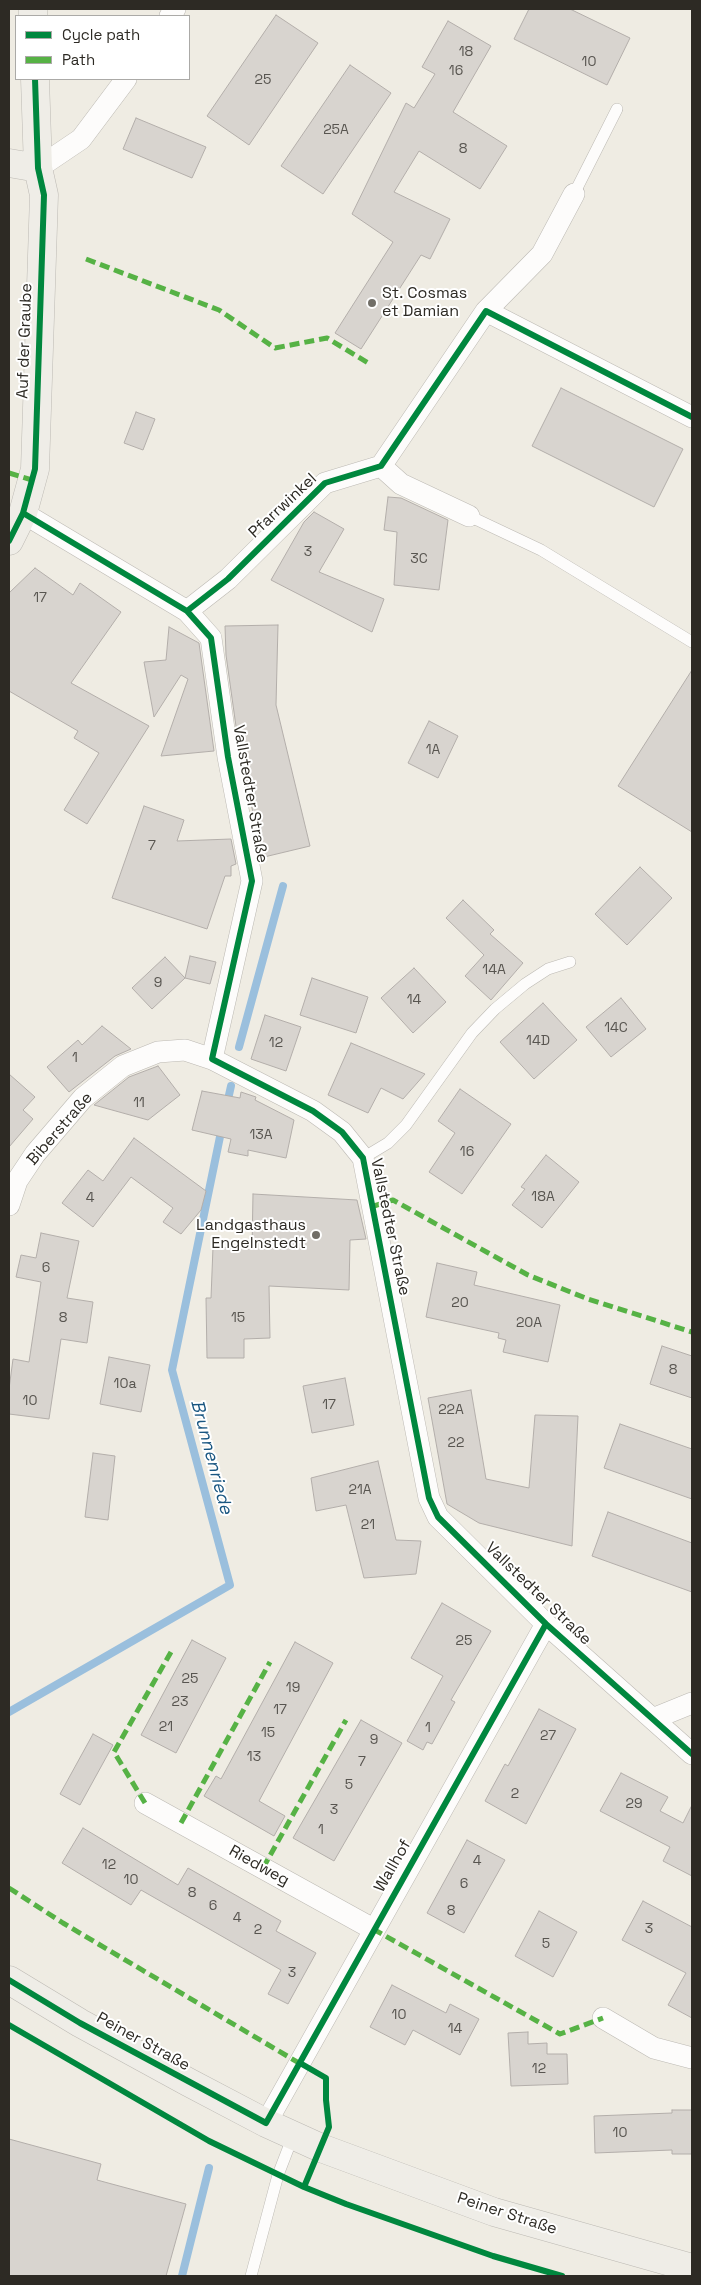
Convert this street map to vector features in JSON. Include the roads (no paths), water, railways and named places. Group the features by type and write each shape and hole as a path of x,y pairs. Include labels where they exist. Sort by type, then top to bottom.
{"main road":[{"name":"Auf der Graube","path":"9,541 23,513 34,469 44,194 38,168 36,80"},
{"path":"9,163 38,168"},
{"name":"Peiner Straße","path":"9,1980 80,2023 293,2136 494,2212 692,2268"}],"street":[{"path":"38,168 82,138 125,80"},
{"path":"469,516 401,484 381,466 486,312 542,254 574,194"},
{"path":"486,312 692,417"},
{"name":"Pfarrwinkel","path":"187,611 228,579 324,483 381,466"},
{"name":"Vallstedter Straße","path":"23,513 187,611 210,638 228,757 252,881 212,1059 313,1111 342,1132 364,1158 429,1498 438,1517 546,1624 655,1718 692,1754"},
{"name":"Biberstraße","path":"9,1205 17,1181 35,1154 82,1098 123,1066 158,1052 185,1050 212,1059"},
{"name":"Wallhof","path":"266,2123 373,1929 546,1624"},
{"path":"655,1718 692,1703"},
{"name":"Riedweg","path":"145,1803 373,1929"},
{"path":"603,2018 654,2048 692,2058"}],"lane":[{"path":"574,194 617,109"},
{"path":"469,516 541,550 692,642"},
{"path":"364,1158 388,1143 406,1125 472,1034 495,1009 524,984 548,970 570,962"},
{"path":"251,2276 278,2175 293,2136"}],"waterway":[{"name":"Brunnenriede","path":"239,1047 283,886"},
{"name":"Brunnenriede","path":"227,1104 231,1086"},
{"name":"Brunnenriede","path":"9,1712 230,1585 172,1370 222,1127"},
{"name":"Brunnenriede","path":"182,2276 209,2168"}],"place":[{"name":"St. Cosmas et Damian","path":"372,303"},
{"name":"Landgasthaus Engelnstedt","path":"316,1235"}]}
